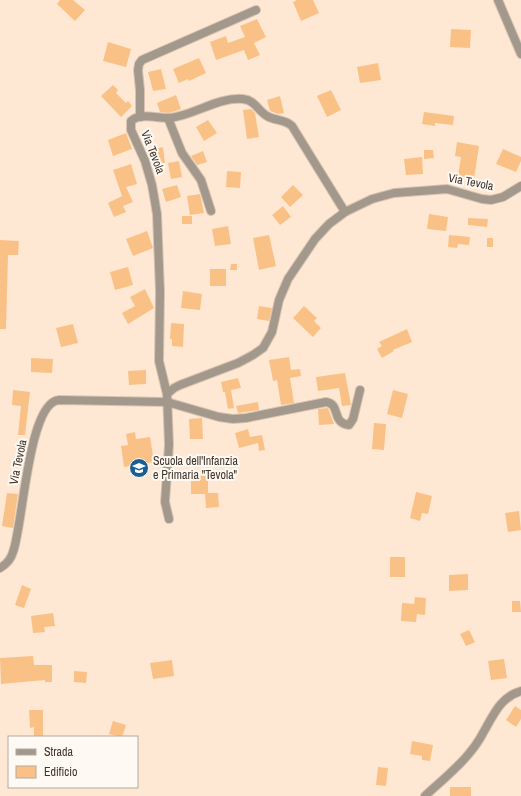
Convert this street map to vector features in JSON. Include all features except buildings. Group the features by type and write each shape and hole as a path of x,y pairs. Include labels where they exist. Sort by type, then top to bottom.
{"street":[{"path":"498,0 521,54"},
{"path":"140,117 138,70 139,64 142,60 256,10"},
{"name":"Via Tevola","path":"169,519 165,502 169,445 167,398 160,371 159,358 159,261 156,202 149,173 130,128 133,119 140,117 168,118 191,113 219,101 243,99 250,100 266,116 285,122 292,126 345,212"},
{"path":"168,118 182,152 201,180 211,211"},
{"name":"Via Tevola","path":"167,398 177,386 248,358 263,348 272,332 279,300 288,279 315,239 329,224 345,212 372,199 390,194 447,189 491,200 503,197 521,186"},
{"name":"Via Tevola","path":"0,568 10,560 15,548 29,463 38,428 49,404 53,401 167,398 219,417 237,419 328,402 334,406 339,420 349,425 354,419 360,390"},
{"path":"425,796 454,770 472,750 482,736 500,704 508,697 521,691"}],"place":[{"name":"Scuola dell'Infanzia e Primaria \"Tevola\"","path":"139,468"}]}
